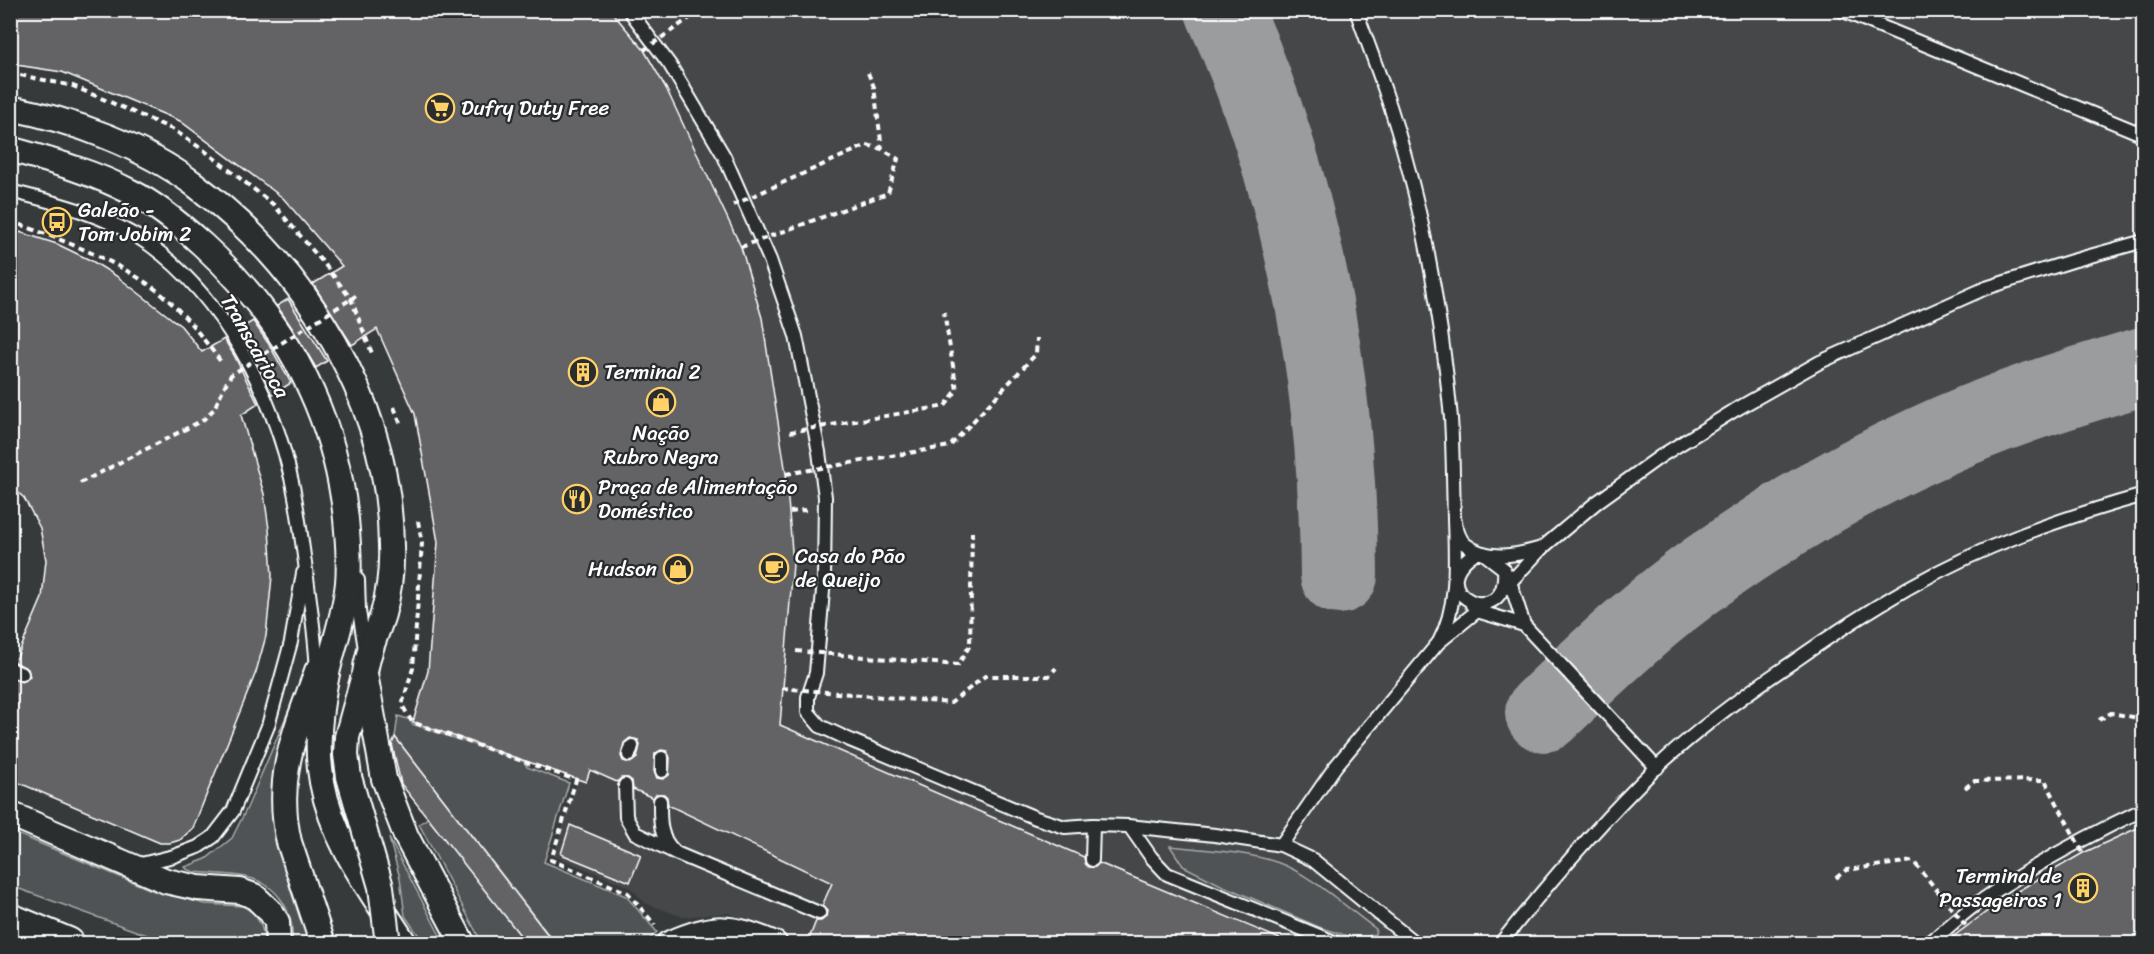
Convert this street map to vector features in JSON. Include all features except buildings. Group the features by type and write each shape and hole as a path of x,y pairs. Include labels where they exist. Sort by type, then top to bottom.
{"street":[{"path":"10,108 62,120 108,138 155,160 193,184 234,218 276,260 321,318 343,356 363,403 377,449 386,489 392,547 388,592 383,615 348,730 346,754 349,777 381,886 388,944"},
{"path":"10,149 91,173 133,193 166,214 223,263 246,287 291,350 313,392 330,440 343,492 349,580 345,612 328,671 321,715 318,759 321,782 335,829 348,854 405,944"},
{"path":"323,944 294,861 285,826 285,775 295,734 317,671 339,629"},
{"path":"366,667 384,779 406,836 463,944"},
{"path":"10,814 178,885 240,891 254,896 271,912 277,922 278,944"},
{"path":"10,920 68,944"},
{"path":"665,937 689,935 713,928 732,929 750,933 775,944"}],"lane":[{"path":"629,10 670,65 724,156 770,260 796,336 819,452 825,497 823,591 816,673 808,697 808,712 820,726 1036,818 1065,827 1093,825 1130,827 1215,835 1281,846 1314,860 1416,944"},
{"path":"1356,10 1385,89 1426,248 1440,330 1451,418 1456,578 1460,592 1476,605 1524,625 1657,768"},
{"path":"1841,10 2144,135"},
{"path":"10,142 93,168 134,188 165,207 198,232 232,263 262,296 291,336 326,407 343,458 352,499 359,611 366,667"},
{"name":"Transcarioca","path":"10,191 59,203 116,226 148,244 177,267 204,297 229,332 253,372 268,406 292,481 315,632 317,671"},
{"path":"1281,846 1335,767 1439,642 1476,605 1490,601 1502,591 1542,548 1597,502 1661,456 1734,410 1820,362 1986,288 2144,241"},
{"path":"1500,944 1551,879 1657,768 1705,725 1758,685 1909,587 1981,552 2049,524 2144,495"},
{"path":"1454,518 1457,532 1464,543 1483,553 1504,569 1511,580 1524,625"},
{"path":"1439,642 1447,628 1460,566 1467,558 1475,553 1509,556 1542,548"},
{"path":"133,866 174,856 198,847 213,837 233,811 268,726 291,642 305,563"},
{"path":"1502,591 1505,581 1504,569"},
{"path":"625,785 626,817 635,833 678,854 819,913"},
{"path":"660,801 660,824 663,836 667,844 678,854"},
{"path":"1928,944 1973,907 2026,871 2098,831 2144,809"},
{"path":"1092,860 1093,825"},
{"path":"1130,827 1151,858 1167,874 1339,944"}],"path":[{"path":"644,50 701,10"},
{"path":"868,73 874,87 882,149"},
{"path":"733,205 867,145 882,149 898,159 888,193 741,247"},
{"path":"10,221 72,244 147,283 182,314 231,375"},
{"path":"80,483 203,420 214,409 231,375 359,294"},
{"path":"351,299 374,360"},
{"path":"790,432 945,406 957,390 944,312"},
{"path":"786,474 950,446 1036,354 1036,338"},
{"path":"391,399 399,417 401,429"},
{"path":"790,512 804,510 804,521"},
{"path":"418,520 422,543 413,668 402,705 412,722 576,780 550,860 628,893 665,937"},
{"path":"797,640 796,651 958,665 970,645 972,532"},
{"path":"782,688 951,703 985,676 1049,676 1056,668"},
{"path":"2099,720 2111,713 2144,719"},
{"path":"1965,788 1974,781 2045,780 2083,853"},
{"path":"1836,878 1846,870 1913,861 1967,927"}],"shaded area":[{"path":"10,11 2143,11 2143,943 813,944 728,913 683,917 645,903 631,888 554,856 578,779 413,722 428,671 438,542 415,414 367,307 342,266 283,198 180,121"},
{"path":"297,691 277,838 308,943 292,943 291,921 287,910 282,901 267,886 246,877 194,872 185,867 206,859 232,838"},
{"path":"398,716 411,720 412,724 525,762 527,767 569,783 544,862 626,896 657,932 646,943 555,943 395,737"},
{"path":"428,818 527,943 482,943 419,824"},
{"path":"10,831 154,891 205,904 243,906 254,913 261,925 264,936 262,943 169,943 11,886"},
{"path":"389,838 444,943 424,943 405,916 400,878"},
{"path":"1170,846 1250,855 1288,867 1314,882 1376,929 1375,934 1361,939 1319,927 1221,885 1183,866"}],"taxiway":[{"path":"1224,10 1252,78 1275,146 1295,216 1311,286 1332,429 1339,575"},
{"path":"1544,713 1671,599 1741,548 1792,515 1871,470 1951,432 2060,392 2144,366"}],"place":[{"name":"Dufry Duty Free","path":"440,108"},
{"name":"Galeão - Tom Jobim 2","path":"57,222"},
{"name":"Terminal 2","path":"583,372"},
{"name":"Nação Rubro Negra","path":"661,402"},
{"name":"Praça de Alimentação Doméstico","path":"577,499"},
{"name":"Casa do Pão de Queijo","path":"774,568"},
{"name":"Hudson","path":"678,569"},
{"name":"Terminal de Passageiros 1","path":"2083,888"}]}
